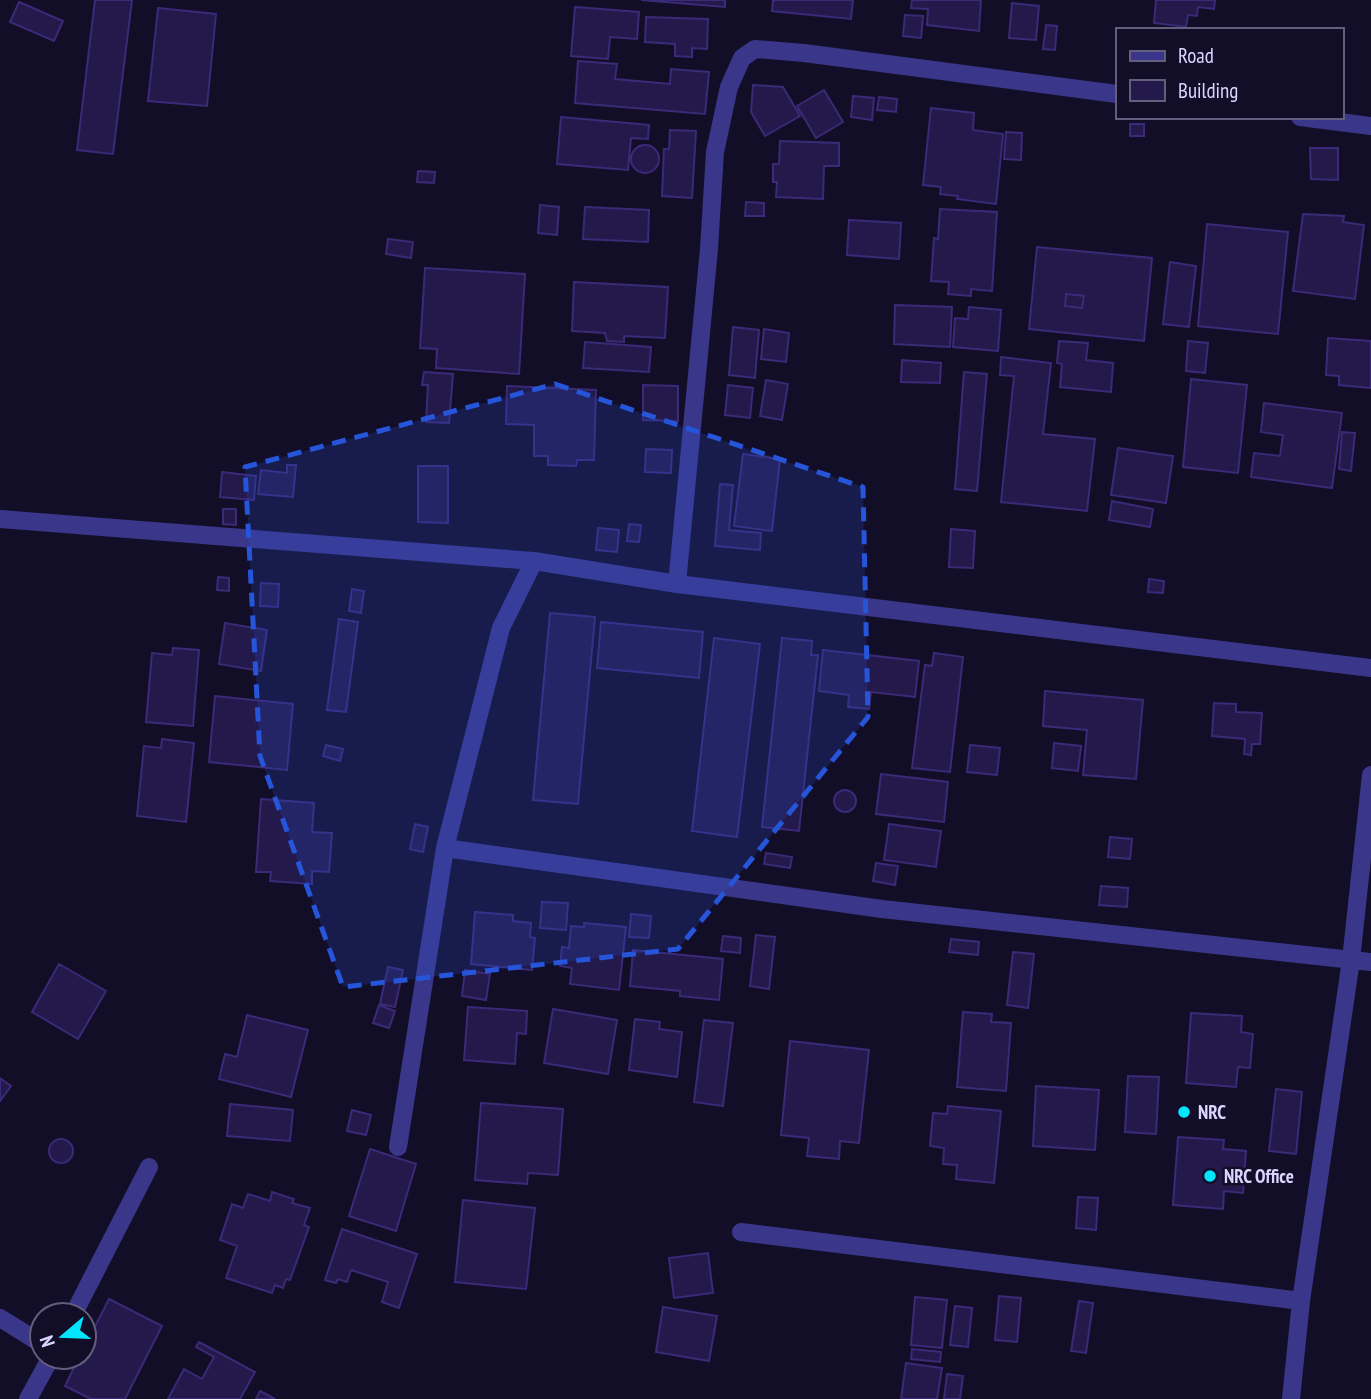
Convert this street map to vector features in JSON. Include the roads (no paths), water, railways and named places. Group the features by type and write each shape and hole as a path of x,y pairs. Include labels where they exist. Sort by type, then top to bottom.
{"street":[{"path":"677,584 709,249 715,152 729,87 741,58 755,49 804,53 1116,94"},
{"path":"1316,119 1371,126"},
{"path":"0,519 534,561 677,584 1371,668"},
{"path":"398,1147 445,848 501,628 534,561"},
{"path":"1291,1399 1301,1301 1352,960 1371,775"},
{"path":"445,848 882,909 1371,962"},
{"path":"80,1301 149,1167"},
{"path":"741,1232 1301,1301"},
{"path":"0,1318 28,1335"},
{"path":"28,1399 43,1371"}],"place":[{"name":"NRC","path":"1184,1112"},
{"name":"NRC Office","path":"1210,1176"}]}
